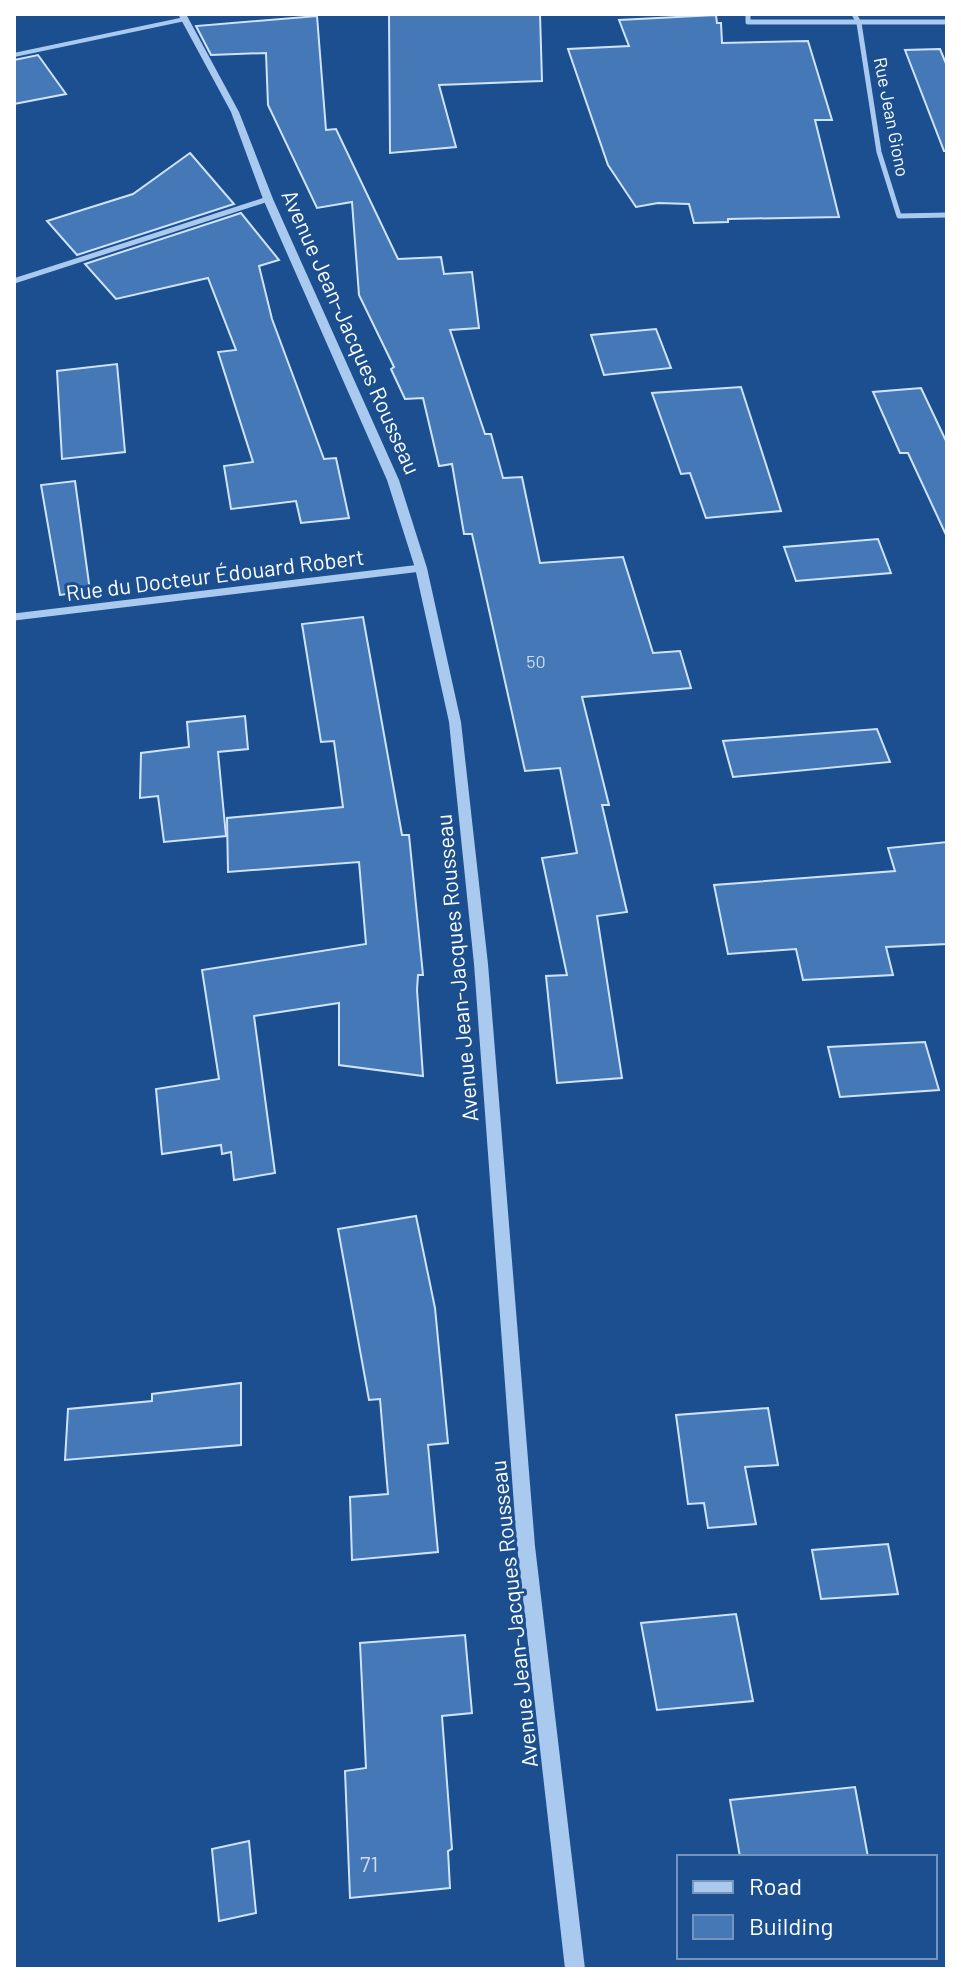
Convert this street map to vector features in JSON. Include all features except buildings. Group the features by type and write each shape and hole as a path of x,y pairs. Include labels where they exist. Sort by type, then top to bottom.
{"street":[{"path":"748,14 748,22 947,22"},
{"path":"854,14 859,23"},
{"name":"Avenue Jean-Jacques Rousseau","path":"184,17 235,112 268,199 393,480 421,568 455,722 481,964 526,1546 575,1969"},
{"name":"Rue Jean Giono","path":"859,23 879,152 899,216 947,215"},
{"path":"14,281 268,199"},
{"name":"Rue du Docteur Édouard Robert","path":"14,617 421,568"}],"lane":[{"path":"14,55 184,17"}]}
